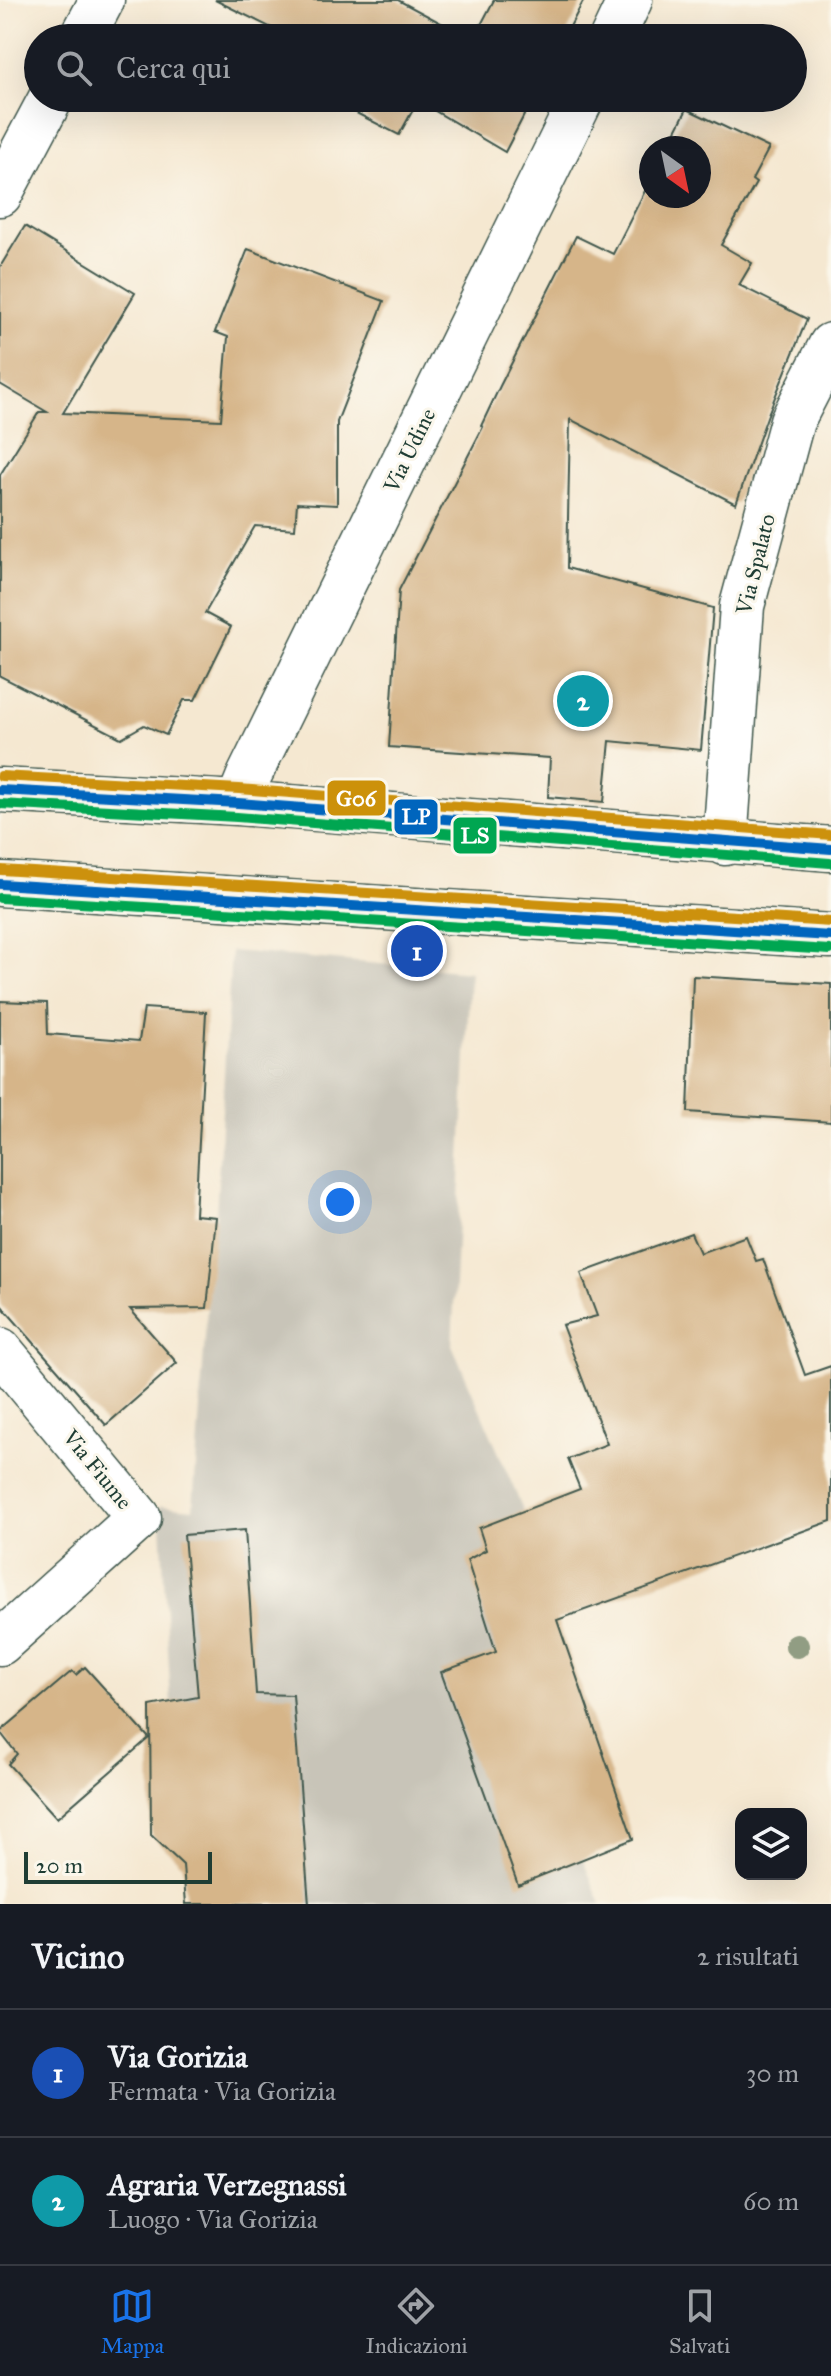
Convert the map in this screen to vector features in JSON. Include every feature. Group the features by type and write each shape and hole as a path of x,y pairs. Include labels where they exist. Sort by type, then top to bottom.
{"street":[{"path":"89,24 102,0"},
{"path":"619,24 630,0"},
{"path":"0,194 44,112"},
{"name":"Via Udine","path":"238,803 575,112"},
{"name":"Via Spalato","path":"725,843 742,606 792,421 831,345"},
{"path":"0,790 238,803 831,849"},
{"path":"0,884 831,936"},
{"name":"Via Fiume","path":"0,1350 139,1518 0,1643"}],"shaded area":[{"path":"231,951 470,972 452,1345 534,1535 493,1643 601,1904 186,1904 160,1506 193,1509 216,1217"}],"building":[{"path":"215,0 398,0 443,24 264,24"},
{"path":"494,0 584,0 571,24 481,24"},
{"path":"354,112 412,112 399,135"},
{"path":"437,112 526,112 505,152"},
{"path":"685,112 693,112 769,148 752,180 756,183 721,245 752,263 739,285 807,319 736,504 570,419 567,568 713,608 701,750 610,741 604,802 548,797 550,758 389,747 399,590 576,236 613,254 639,203 639,208 711,208 711,136 673,136"},
{"path":"25,226 135,293 63,413 221,420 228,337 215,332 248,249 384,301 337,422 337,505 297,503 295,529 255,526 205,613 231,627 195,700 184,700 166,735 144,725 121,738 0,676 0,475 39,412 47,412 0,384 0,267"},
{"path":"693,976 831,984 831,1122 688,1112"},
{"path":"0,1001 47,1003 48,1034 139,1041 144,1008 206,1012 195,1215 216,1217 207,1308 130,1309 177,1363 106,1425 0,1304"},
{"path":"691,1233 700,1253 746,1236 756,1261 763,1259 805,1375 831,1366 831,1521 557,1620 633,1839 518,1885 441,1672 496,1652 467,1560 486,1550 479,1528 580,1489 568,1459 607,1444 562,1325 597,1316 581,1273"},
{"path":"245,1530 256,1694 293,1695 309,1904 186,1904 183,1865 151,1835 150,1706 198,1697 184,1535"},
{"path":"85,1667 149,1738 57,1818 8,1764 17,1754 0,1732 72,1671 76,1675"}],"transit line":[{"name":"G06","path":"1,776 239,789 831,835"},
{"name":"LP","path":"0,790 238,803 831,849"},
{"name":"LS","path":"0,804 237,817 830,863"},
{"name":"G06","path":"1,870 831,922"},
{"name":"LP","path":"0,884 831,936"},
{"name":"LS","path":"0,898 830,950"}],"place":[{"name":"Agraria Verzegnassi","path":"583,701"},
{"name":"Via Gorizia","path":"417,951"}]}
